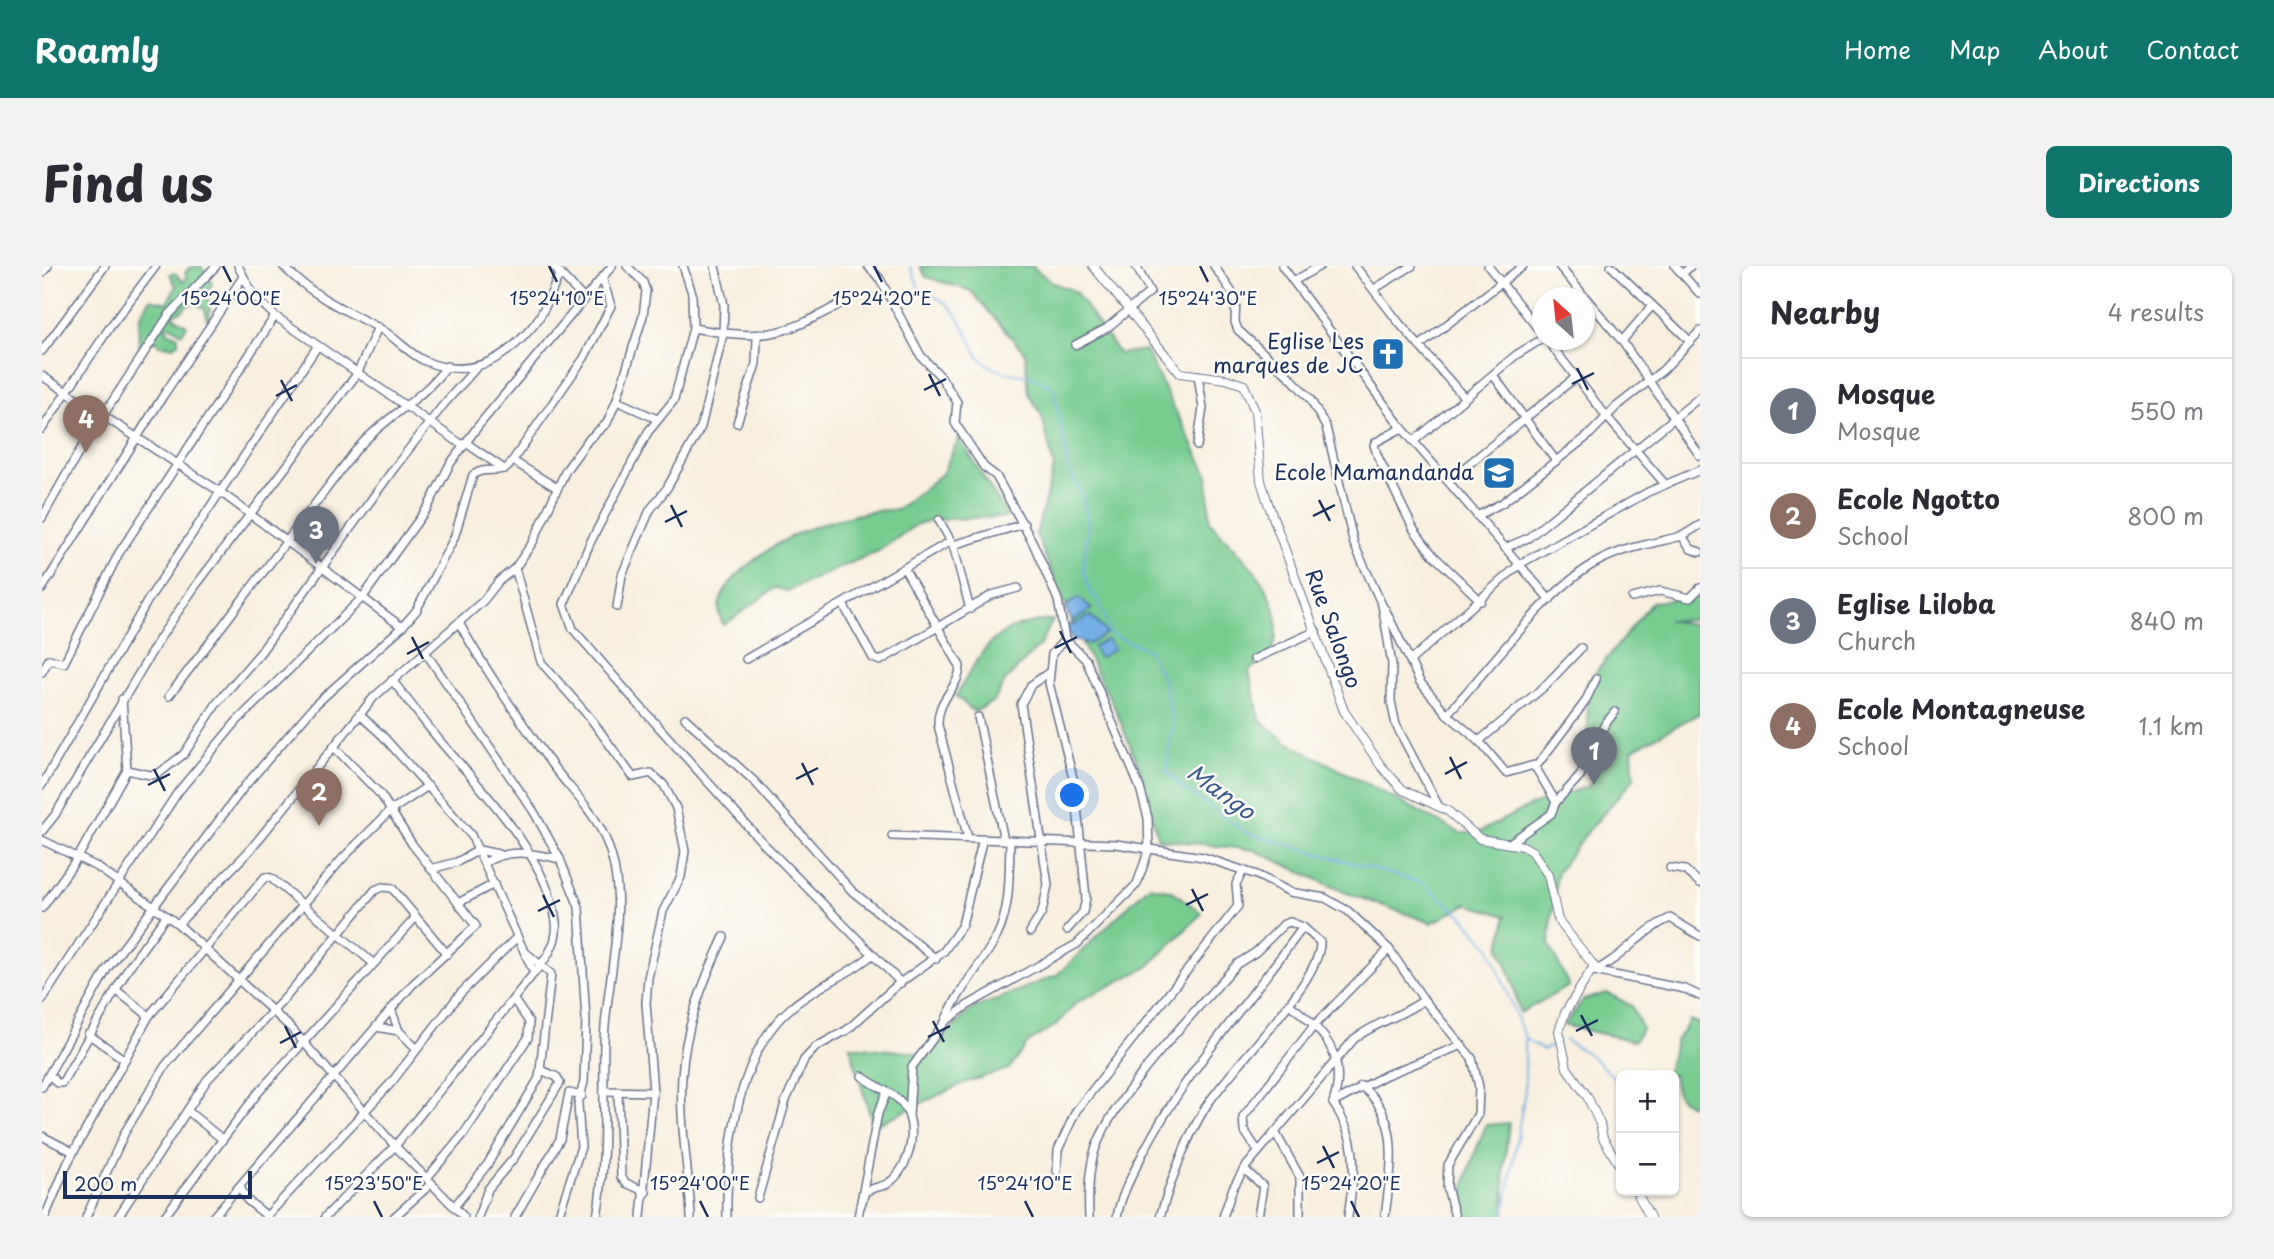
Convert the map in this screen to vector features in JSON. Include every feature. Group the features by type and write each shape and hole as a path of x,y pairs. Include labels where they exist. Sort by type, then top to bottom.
{"street":[{"path":"42,273 48,266"},
{"path":"42,351 105,266"},
{"path":"42,429 156,266"},
{"path":"42,518 169,315 216,266"},
{"path":"239,266 254,296 275,316 357,374 410,407 429,423 505,469"},
{"path":"282,266 312,292 347,314 378,327 422,359 447,366 476,368 492,363 535,324 560,273"},
{"path":"553,266 583,298"},
{"path":"42,1000 178,792 237,721 363,597 428,507 465,445 583,298 612,266"},
{"path":"178,924 250,850 359,714 392,680 459,623 515,568 536,538 557,488 588,440 607,423 617,401 643,316 646,292 643,282 627,266"},
{"path":"683,266 692,293 693,328 674,400 657,419 590,543 565,602 572,627 751,830 901,983"},
{"path":"617,607 622,575 650,510 667,488 700,429 723,334 724,305 715,266"},
{"path":"867,266 880,279 923,358 941,377 957,402 955,423 984,467 994,474 1024,524 1058,600 1065,639 1086,660 1140,788 1148,818 1149,849 1137,884 1077,944 968,1005 945,1022"},
{"name":"Rue Salongo","path":"1093,266 1176,370 1185,376 1198,375 1237,381 1244,385 1252,400 1261,481 1335,691 1362,740 1403,790 1438,805 1474,836 1523,846 1541,859 1548,875 1558,920 1594,966 1594,971"},
{"path":"1075,345 1129,312 1151,289 1136,266"},
{"path":"1214,266 1236,298 1235,322 1238,330 1291,378 1310,399 1326,427 1353,544 1420,682 1447,714 1479,741 1506,773 1531,765 1535,768 1556,802"},
{"path":"1282,266 1402,428 1550,600"},
{"path":"1294,281 1320,266"},
{"path":"1355,266 1464,397"},
{"path":"1374,289 1412,266"},
{"path":"1488,266 1532,323"},
{"path":"1419,346 1474,301 1502,284 1523,266"},
{"path":"1559,266 1622,341 1700,456"},
{"path":"1611,266 1651,307 1690,341"},
{"path":"1675,266 1700,293"},
{"path":"1682,274 1691,266"},
{"path":"42,589 243,277"},
{"path":"42,1087 100,980 151,907 244,787 316,704 402,628 427,595 454,538 473,475 484,469 505,469 513,461 584,358 611,306 602,277"},
{"path":"693,328 757,337 807,323 840,304"},
{"path":"1622,341 1651,307"},
{"path":"42,672 48,659 64,663 119,553 275,316"},
{"path":"42,831 55,815 122,699 194,588 252,516 357,374 378,327"},
{"path":"1477,516 1502,503 1556,461 1649,380 1700,331"},
{"path":"737,424 756,364 757,337"},
{"path":"42,785 148,600 317,347"},
{"path":"1414,441 1464,397 1532,347"},
{"path":"1554,350 1665,484"},
{"path":"169,696 376,427 410,407 447,366"},
{"path":"127,770 158,774 184,754 217,703 260,653 322,565 429,423 476,368"},
{"path":"1197,446 1203,408 1198,375"},
{"path":"1493,375 1556,461"},
{"path":"42,376 219,491 322,565 402,628"},
{"path":"1448,481 1576,377"},
{"path":"1505,548 1528,538 1700,397"},
{"path":"617,401 657,419"},
{"path":"1402,428 1376,442 1375,451 1414,530 1433,555 1480,601"},
{"path":"513,461 557,488"},
{"path":"1411,660 1520,564 1665,484 1700,470"},
{"path":"939,520 952,543 970,609"},
{"path":"746,659 952,543 1024,524"},
{"path":"1447,714 1550,600 1588,567 1602,559 1682,536 1700,525"},
{"path":"1682,536 1691,549 1700,552"},
{"path":"515,568 541,662 591,719 633,777 651,773 664,785 676,808 683,832 685,851 681,877 666,901 648,978 646,1003 653,1092 646,1192 641,1217"},
{"path":"904,568 960,666 956,680 939,707 938,725 968,838"},
{"path":"843,604 876,661 1003,590 1018,588"},
{"path":"1632,598 1660,591 1690,598 1700,588"},
{"path":"1382,605 1392,664 1391,701 1396,725 1438,805"},
{"path":"459,623 516,715 591,811 611,852 614,868 615,927 604,1040 602,1184 597,1217"},
{"path":"1254,659 1316,631"},
{"path":"1065,639 1052,654 1048,673 1075,786 1083,844 1086,906 1067,930"},
{"path":"1479,741 1545,686 1581,648"},
{"path":"426,653 534,812 560,859 581,919 580,963 586,1020 582,1096 578,1104 580,1150 558,1217"},
{"path":"1030,932 1046,900 1048,884 1021,704 1031,685 1048,673"},
{"path":"1535,768 1585,702 1596,679"},
{"path":"325,1217 395,1146 534,973 544,965 556,923 541,878 528,854 478,782 452,755 392,680"},
{"path":"42,908 78,857 127,770 122,699"},
{"path":"1508,844 1551,814 1556,802 1580,776 1605,724 1615,712"},
{"path":"359,714 465,827 479,850 534,973"},
{"path":"858,1217 865,1192 888,1184 901,1171 908,1155 911,1132 909,1116 912,1067 945,1022 958,992 977,969 998,934 1007,903 1007,840 978,717"},
{"path":"685,718 755,782 852,891 936,959"},
{"path":"213,1217 391,1009 476,926 431,869 381,795 334,747"},
{"path":"86,1217 142,1100 178,1050 241,981 342,859 390,811 428,786"},
{"path":"892,836 983,838 1149,849 1203,858 1243,871 1290,892 1333,901 1389,948 1424,1000 1472,1058 1477,1077 1478,1114 1448,1165 1447,1188 1455,1217"},
{"path":"758,1198 786,1100 804,1060 816,1047 865,1016 901,983 936,959 962,925 983,838"},
{"path":"42,840 78,857 118,881 178,924 206,949 305,1042 366,1109 395,1146 462,1216"},
{"path":"431,869 457,862 479,850 560,859"},
{"path":"484,863 499,854"},
{"path":"1670,868 1685,870 1700,883"},
{"path":"1057,1171 1058,1150 1076,1111 1238,906 1236,884 1243,871"},
{"path":"45,1217 73,1152 149,1016 267,876 373,964"},
{"path":"458,903 494,884"},
{"path":"118,1217 212,1073 274,1011 375,890 382,887 392,888 447,954"},
{"path":"50,1076 57,1083 62,1083 88,1034 166,916"},
{"path":"164,1217 257,1094 416,917"},
{"path":"1616,1160 1603,1138 1600,1124 1587,1096 1567,1068 1559,1031 1565,1013 1594,971 1618,957 1640,933 1670,918 1700,936"},
{"path":"1089,1217 1087,1189 1098,1142 1147,1069 1237,964 1256,952 1284,924 1290,922 1303,927 1317,937 1320,948 1316,960 1289,1004 1205,1109 1171,1182 1160,1217"},
{"path":"1117,1217 1124,1191 1190,1074 1303,927"},
{"path":"240,1187 247,1200 266,1217 366,1109 460,993 517,937"},
{"path":"691,1217 682,1077 694,1012 704,980 724,937"},
{"path":"1258,1151 1244,1130 1243,1117 1313,1027 1389,948"},
{"path":"454,1207 487,1165 534,1089 541,1070 540,1051 551,975 544,965 524,951"},
{"path":"727,1217 734,1127 761,1041 794,1004 846,975 873,954"},
{"path":"1594,971 1685,989 1700,996"},
{"path":"116,990 149,1016"},
{"path":"394,1217 429,1181 528,1038 531,1026 514,1000"},
{"path":"1223,1217 1233,1188 1244,1169 1338,1057 1371,1026 1400,1016 1424,1000"},
{"path":"1289,1004 1338,1057 1339,1086 1334,1104 1353,1142 1348,1217"},
{"path":"391,1009 399,1031 417,1049"},
{"path":"376,1027 399,1031"},
{"path":"88,1034 125,1060"},
{"path":"1334,1104 1361,1086 1462,1045"},
{"path":"478,1217 488,1189 514,1158 560,1083 557,1077 541,1070"},
{"path":"862,1076 904,1105 909,1116"},
{"path":"1361,1086 1376,1101 1391,1131 1392,1166 1385,1217"},
{"path":"604,1091 653,1092"},
{"path":"618,1091 621,1177 632,1187 646,1192"},
{"path":"861,1205 878,1113 887,1092"},
{"path":"515,1217 560,1139 569,1093 582,1096"},
{"path":"189,1112 222,1139"},
{"path":"1275,1132 1300,1177 1300,1217"},
{"path":"42,1136 73,1152"},
{"path":"1244,1169 1263,1186 1258,1217"},
{"path":"1639,1196 1650,1217"}],"green space":[{"path":"201,266 212,283 206,298 210,302 210,319 207,319 205,309 195,303 186,306 182,311 171,315 187,325 182,333 171,326 165,327 169,333 178,336 178,343 173,346 159,345 156,340 142,348 139,346 143,310 151,299 167,303 176,286 170,274 175,273 183,282 190,267"},
{"path":"920,266 1032,266 1053,283 1075,291 1119,354 1145,350 1208,475 1210,522 1260,578 1275,611 1277,629 1273,648 1249,671 1260,720 1287,742 1460,833 1477,833 1532,805 1589,786 1596,763 1589,776 1587,683 1652,602 1700,597 1700,620 1667,620 1700,626 1700,713 1632,750 1634,779 1589,830 1557,873 1549,944 1569,986 1520,1013 1511,976 1500,948 1506,916 1467,904 1432,923 1344,892 1254,850 1158,839 1141,772 1114,706 1077,634 1036,534 1054,467 1042,416 1029,394 1025,353 971,291 926,277"},
{"path":"959,438 1008,517 944,519 917,524 880,550 787,591 775,588 724,625 719,612 721,599 729,586 753,561 792,536 815,527 859,514 897,510 942,474"},
{"path":"1053,620 1040,645 1005,681 994,701 974,712 956,696 983,652 1003,633 1033,622"},
{"path":"1149,886 1172,891 1202,913 1148,967 1077,1002 1056,1025 1028,1043 1009,1069 964,1083 873,1126 850,1046 926,1054 972,1009 1057,975"},
{"path":"1607,993 1632,1006 1642,1029 1634,1041 1564,1025 1583,1000"},
{"path":"1690,1020 1700,1024 1700,1109 1679,1096 1679,1070 1667,1070 1676,1041"},
{"path":"1509,1123 1504,1168 1505,1217 1464,1217 1466,1182 1486,1125"}],"water":[{"path":"1079,598 1092,609 1073,622 1066,611 1068,604"},
{"path":"1090,615 1107,633 1089,644 1071,638 1066,624 1075,625"},
{"path":"1107,639 1114,649 1099,658 1093,647"}],"waterway":[{"name":"Mango","path":"910,266 920,290 940,299 957,315 982,360 999,370 1037,379 1054,391 1069,471 1083,496 1088,524 1083,569 1090,592 1098,600 1111,634 1148,650 1164,682 1173,724 1166,770 1182,787 1247,833 1422,883 1463,916 1490,948 1525,1038 1525,1090 1504,1217"},
{"path":"1525,1039 1543,1050 1559,1041"},
{"path":"1565,1040 1590,1055 1616,1079"}],"place":[{"name":"Eglise Les marques de JC","path":"1388,354"},
{"name":"Ecole Montagneuse","path":"86,453"},
{"name":"Ecole Mamandanda","path":"1499,473"},
{"name":"Eglise Liloba","path":"316,564"},
{"name":"Mosque","path":"1594,785"},
{"name":"Ecole Ngotto","path":"319,826"}]}
